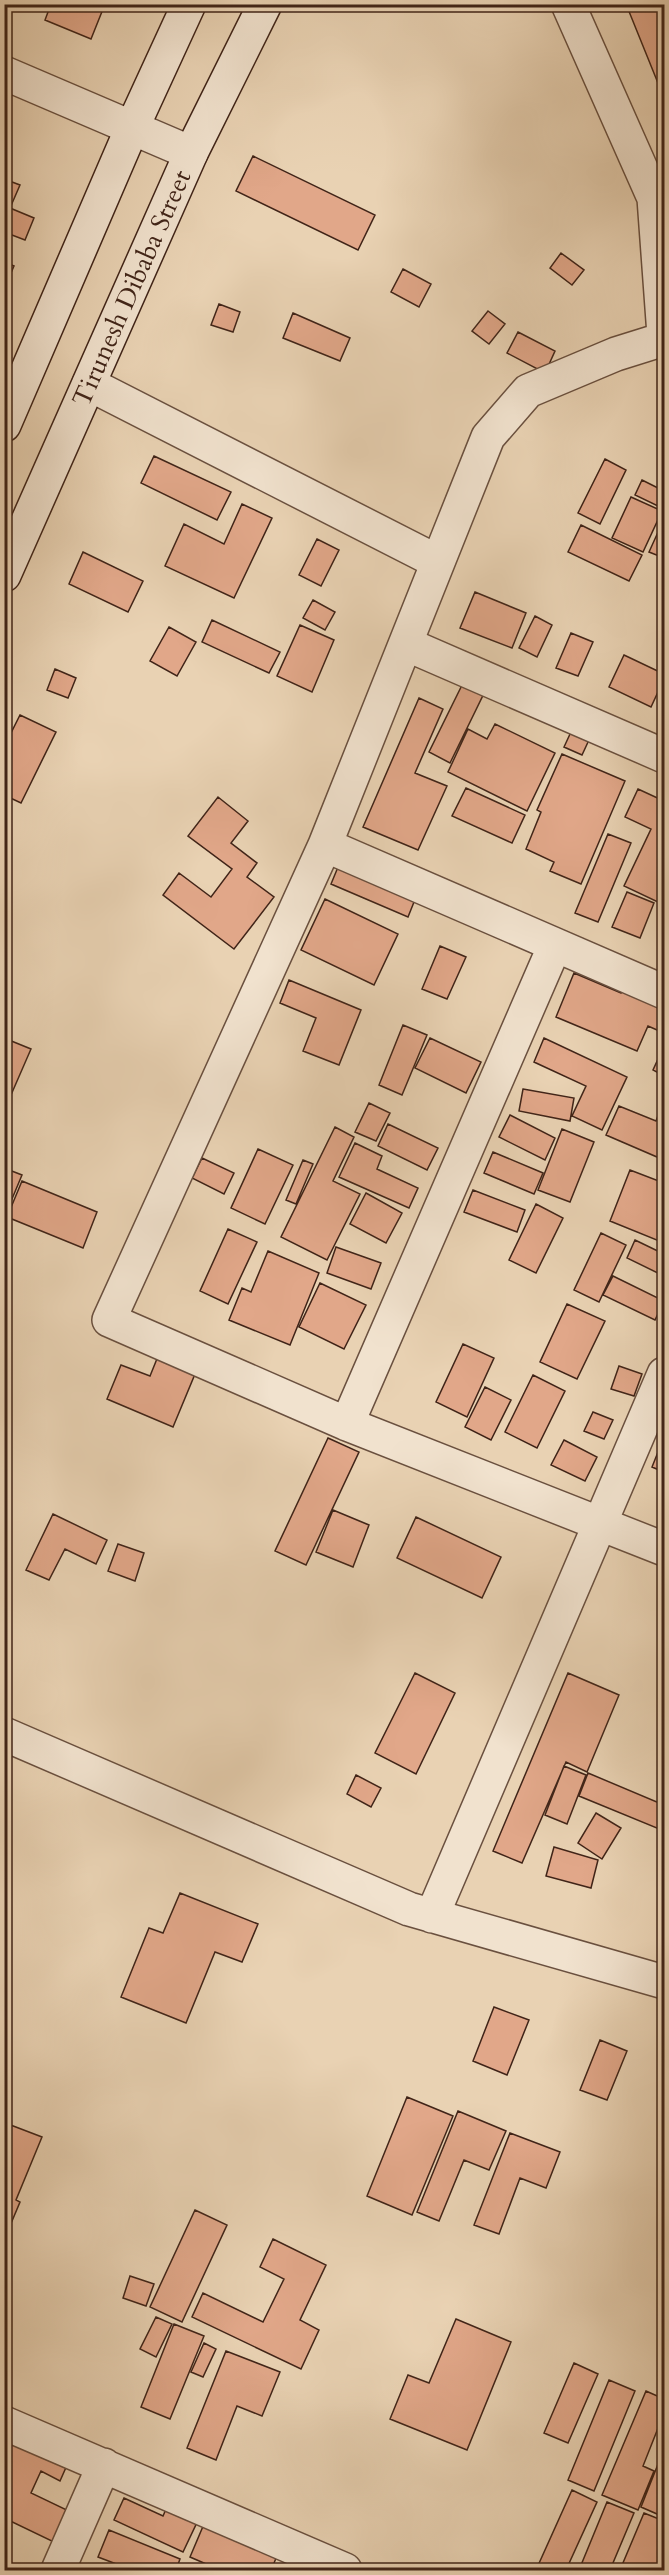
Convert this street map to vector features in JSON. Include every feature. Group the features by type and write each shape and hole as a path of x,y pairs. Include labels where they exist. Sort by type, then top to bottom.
{"street":[{"path":"4,425 132,128 189,4"},
{"name":"Tirunesh Dibaba Street","path":"4,575 191,153 265,4"},
{"path":"568,4 659,194 664,337 616,354 528,391 488,437 326,845 109,1320 347,1424 664,1549"},
{"path":"4,73 191,153"},
{"path":"89,384 438,562"},
{"path":"406,644 664,756"},
{"path":"326,845 664,992"},
{"path":"347,1424 555,945"},
{"path":"432,1916 664,1374"},
{"path":"4,1734 398,1905 664,1982"},
{"path":"4,2423 104,2466 288,2559 345,2571"},
{"path":"58,2571 104,2466"}],"building":[{"path":"51,4 105,4 91,39 45,20"},
{"path":"626,4 664,4 664,92 662,93"},
{"path":"253,156 375,215 358,250 236,191"},
{"path":"4,179 20,185 10,208 34,218 25,240 4,232"},
{"path":"561,253 584,270 572,285 550,268"},
{"path":"4,262 14,266 4,289"},
{"path":"403,269 431,284 419,307 391,292"},
{"path":"219,304 240,312 233,332 211,325"},
{"path":"488,311 505,324 489,344 472,331"},
{"path":"293,313 350,338 340,361 283,338"},
{"path":"518,332 555,351 545,373 507,353"},
{"path":"154,456 231,492 217,520 141,483"},
{"path":"605,459 626,470 600,524 578,513"},
{"path":"642,480 664,491 664,499 660,507 635,495"},
{"path":"631,497 662,511 643,552 612,538"},
{"path":"242,504 272,518 234,598 165,566 184,524 224,544"},
{"path":"664,519 664,558 649,552"},
{"path":"581,525 642,555 629,581 568,552"},
{"path":"317,539 339,550 321,586 299,575"},
{"path":"83,552 143,581 128,612 69,584"},
{"path":"475,592 526,613 512,648 460,628"},
{"path":"313,600 335,612 325,630 303,618"},
{"path":"535,616 552,625 537,657 519,648"},
{"path":"212,620 280,652 269,673 202,642"},
{"path":"300,625 334,640 312,692 277,676"},
{"path":"169,627 196,642 177,676 150,661"},
{"path":"571,633 593,642 578,676 556,668"},
{"path":"624,655 664,674 664,679 651,707 609,687"},
{"path":"55,669 76,678 68,698 47,690"},
{"path":"468,673 489,683 450,763 429,752"},
{"path":"419,698 443,709 415,773 447,786 418,850 363,827"},
{"path":"20,715 56,732 21,803 4,795 4,747"},
{"path":"577,719 595,727 582,755 564,747"},
{"path":"495,724 555,753 527,811 448,772 468,729 487,739"},
{"path":"562,754 625,781 581,884 550,871 554,862 526,849 541,812 537,810"},
{"path":"466,788 525,815 512,843 452,816"},
{"path":"638,789 664,801 664,894 660,903 624,886 651,829 625,817"},
{"path":"218,797 248,821 231,843 257,863 247,877 274,897 234,949 163,895 179,873 211,897 232,869 188,836"},
{"path":"608,834 631,843 598,922 575,913"},
{"path":"343,855 420,887 408,917 331,884"},
{"path":"627,892 654,903 640,938 612,927"},
{"path":"325,899 398,934 374,985 301,950"},
{"path":"440,946 466,957 447,999 422,989"},
{"path":"574,973 621,993 627,978 664,995 664,1033 648,1026 637,1051 556,1017"},
{"path":"289,980 361,1010 339,1065 303,1051 316,1018 280,1003"},
{"path":"403,1025 427,1035 402,1095 379,1085"},
{"path":"4,1038 31,1049 4,1111"},
{"path":"430,1038 481,1062 466,1093 415,1068"},
{"path":"544,1038 627,1077 602,1130 572,1116 586,1086 534,1062"},
{"path":"664,1046 664,1076 653,1070"},
{"path":"523,1089 574,1098 570,1121 519,1111"},
{"path":"664,1099 664,1160 606,1135 619,1106 656,1121"},
{"path":"369,1103 390,1113 376,1141 355,1132"},
{"path":"510,1115 555,1138 545,1160 499,1137"},
{"path":"388,1124 438,1148 427,1170 378,1146"},
{"path":"335,1127 354,1137 333,1181 360,1194 327,1260 281,1237"},
{"path":"562,1129 594,1142 570,1202 538,1190"},
{"path":"355,1143 382,1156 377,1169 418,1188 409,1208 339,1177"},
{"path":"258,1149 293,1165 265,1224 231,1208"},
{"path":"493,1152 543,1173 534,1194 484,1173"},
{"path":"202,1158 234,1173 224,1194 192,1178"},
{"path":"303,1160 313,1164 296,1204 286,1200"},
{"path":"4,1168 22,1175 4,1218"},
{"path":"630,1170 664,1183 664,1243 610,1221"},
{"path":"22,1181 97,1212 83,1248 7,1217"},
{"path":"473,1190 525,1210 517,1232 464,1212"},
{"path":"366,1193 402,1213 386,1243 350,1224"},
{"path":"536,1204 563,1218 536,1273 509,1260"},
{"path":"228,1229 257,1242 228,1304 200,1291"},
{"path":"601,1233 626,1245 599,1302 574,1290"},
{"path":"635,1240 664,1254 664,1276 627,1258"},
{"path":"336,1247 381,1263 371,1289 327,1273"},
{"path":"268,1251 319,1273 290,1345 229,1320 242,1288 251,1292"},
{"path":"613,1276 664,1301 655,1320 603,1295"},
{"path":"320,1283 366,1305 344,1349 299,1327"},
{"path":"567,1304 605,1321 577,1379 540,1362"},
{"path":"167,1334 195,1374 173,1427 107,1399 121,1365 150,1376"},
{"path":"463,1344 494,1358 467,1417 436,1402"},
{"path":"619,1366 642,1374 634,1396 611,1389"},
{"path":"533,1375 565,1391 537,1448 505,1432"},
{"path":"485,1387 511,1400 491,1440 465,1427"},
{"path":"593,1412 613,1420 604,1439 584,1431"},
{"path":"328,1438 359,1452 306,1565 275,1551"},
{"path":"564,1440 597,1457 585,1481 551,1465"},
{"path":"662,1442 664,1443 664,1472 652,1467"},
{"path":"333,1510 369,1525 353,1567 316,1552"},
{"path":"53,1514 107,1540 96,1564 65,1549 49,1580 26,1570"},
{"path":"416,1517 501,1557 482,1598 397,1558"},
{"path":"118,1544 144,1553 135,1581 108,1571"},
{"path":"415,1673 455,1693 416,1774 375,1753"},
{"path":"568,1673 619,1695 587,1772 566,1762 522,1863 493,1851"},
{"path":"564,1766 586,1775 567,1824 545,1815"},
{"path":"588,1773 664,1805 664,1831 579,1796"},
{"path":"356,1775 381,1788 371,1807 347,1794"},
{"path":"596,1813 621,1828 602,1859 578,1843"},
{"path":"554,1847 598,1860 591,1888 546,1876"},
{"path":"180,1893 258,1924 242,1962 215,1952 186,2023 121,1997 149,1928 163,1933"},
{"path":"494,2007 529,2020 507,2075 473,2061"},
{"path":"600,2040 627,2051 607,2100 580,2090"},
{"path":"407,2097 453,2116 412,2215 367,2196"},
{"path":"458,2111 506,2131 489,2170 464,2160 439,2221 417,2212"},
{"path":"8,2124 42,2137 16,2200 20,2202 4,2240 4,2133"},
{"path":"510,2133 560,2152 546,2188 520,2178 499,2234 474,2225"},
{"path":"195,2210 227,2225 182,2322 150,2307"},
{"path":"273,2239 326,2265 300,2320 319,2330 301,2369 192,2317 203,2293 263,2322 284,2279 260,2267"},
{"path":"130,2276 154,2284 146,2306 123,2298"},
{"path":"156,2317 172,2324 156,2357 140,2349"},
{"path":"456,2319 511,2342 467,2450 390,2419 408,2375 429,2383"},
{"path":"174,2324 204,2336 170,2419 141,2407"},
{"path":"204,2343 216,2349 203,2377 191,2372"},
{"path":"226,2351 280,2372 262,2416 237,2406 216,2460 187,2448"},
{"path":"574,2363 598,2374 568,2443 544,2433"},
{"path":"609,2380 635,2391 594,2491 568,2480"},
{"path":"646,2391 664,2399 664,2413 643,2466 654,2471 638,2510 602,2495"},
{"path":"17,2431 71,2456 60,2481 41,2471 31,2493 71,2512 56,2543 4,2518 4,2459"},
{"path":"664,2449 664,2517 641,2507"},
{"path":"572,2490 597,2502 566,2570 536,2570"},
{"path":"124,2498 163,2516 170,2500 201,2514 183,2552 114,2520"},
{"path":"607,2502 634,2513 610,2570 579,2570"},
{"path":"644,2513 664,2521 664,2570 620,2570"},
{"path":"204,2524 277,2556 271,2570 220,2570 190,2557"},
{"path":"109,2530 180,2559 176,2570 132,2570 98,2557"}]}
